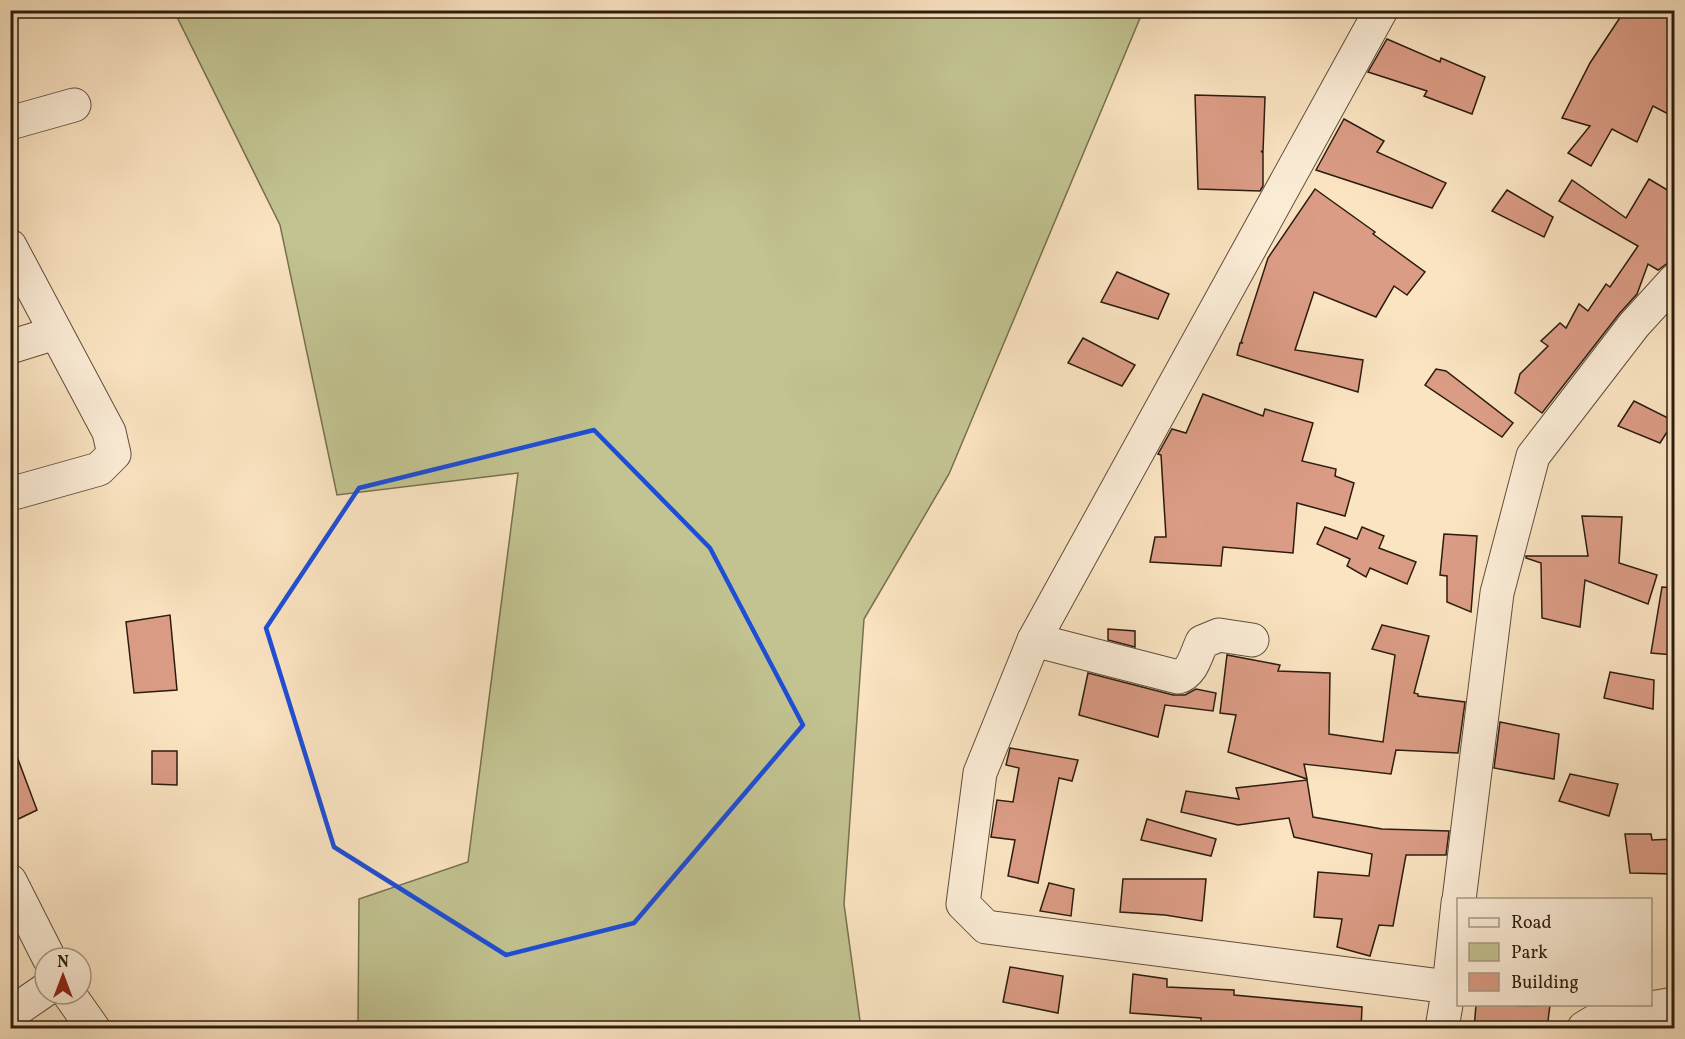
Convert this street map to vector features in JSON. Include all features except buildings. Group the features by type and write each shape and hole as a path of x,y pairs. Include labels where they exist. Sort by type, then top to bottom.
{"street":[{"path":"1381,10 1034,640 980,773 963,904 986,927 1449,987"},
{"path":"10,123 74,105"},
{"path":"10,246 109,432 114,454 99,469 10,494"},
{"path":"1459,898 1497,593 1533,456 1634,325 1674,281"},
{"path":"10,347 56,333"},
{"path":"1034,640 1178,677 1184,676 1191,668 1202,642 1219,635 1252,640"},
{"path":"10,880 43,946"},
{"path":"1442,1029 1457,919"},
{"path":"10,1014 33,998"},
{"path":"1584,1029 1604,1016 1674,1004"},
{"path":"77,1006 93,1029"}],"highlighted area":[{"path":"594,430 710,548 803,725 634,923 506,955 334,847 266,628 359,488"}],"green space":[{"path":"174,11 1143,11 949,474 864,619 844,904 861,1028 358,1028 359,899 468,862 518,473 337,495 280,225"}]}
